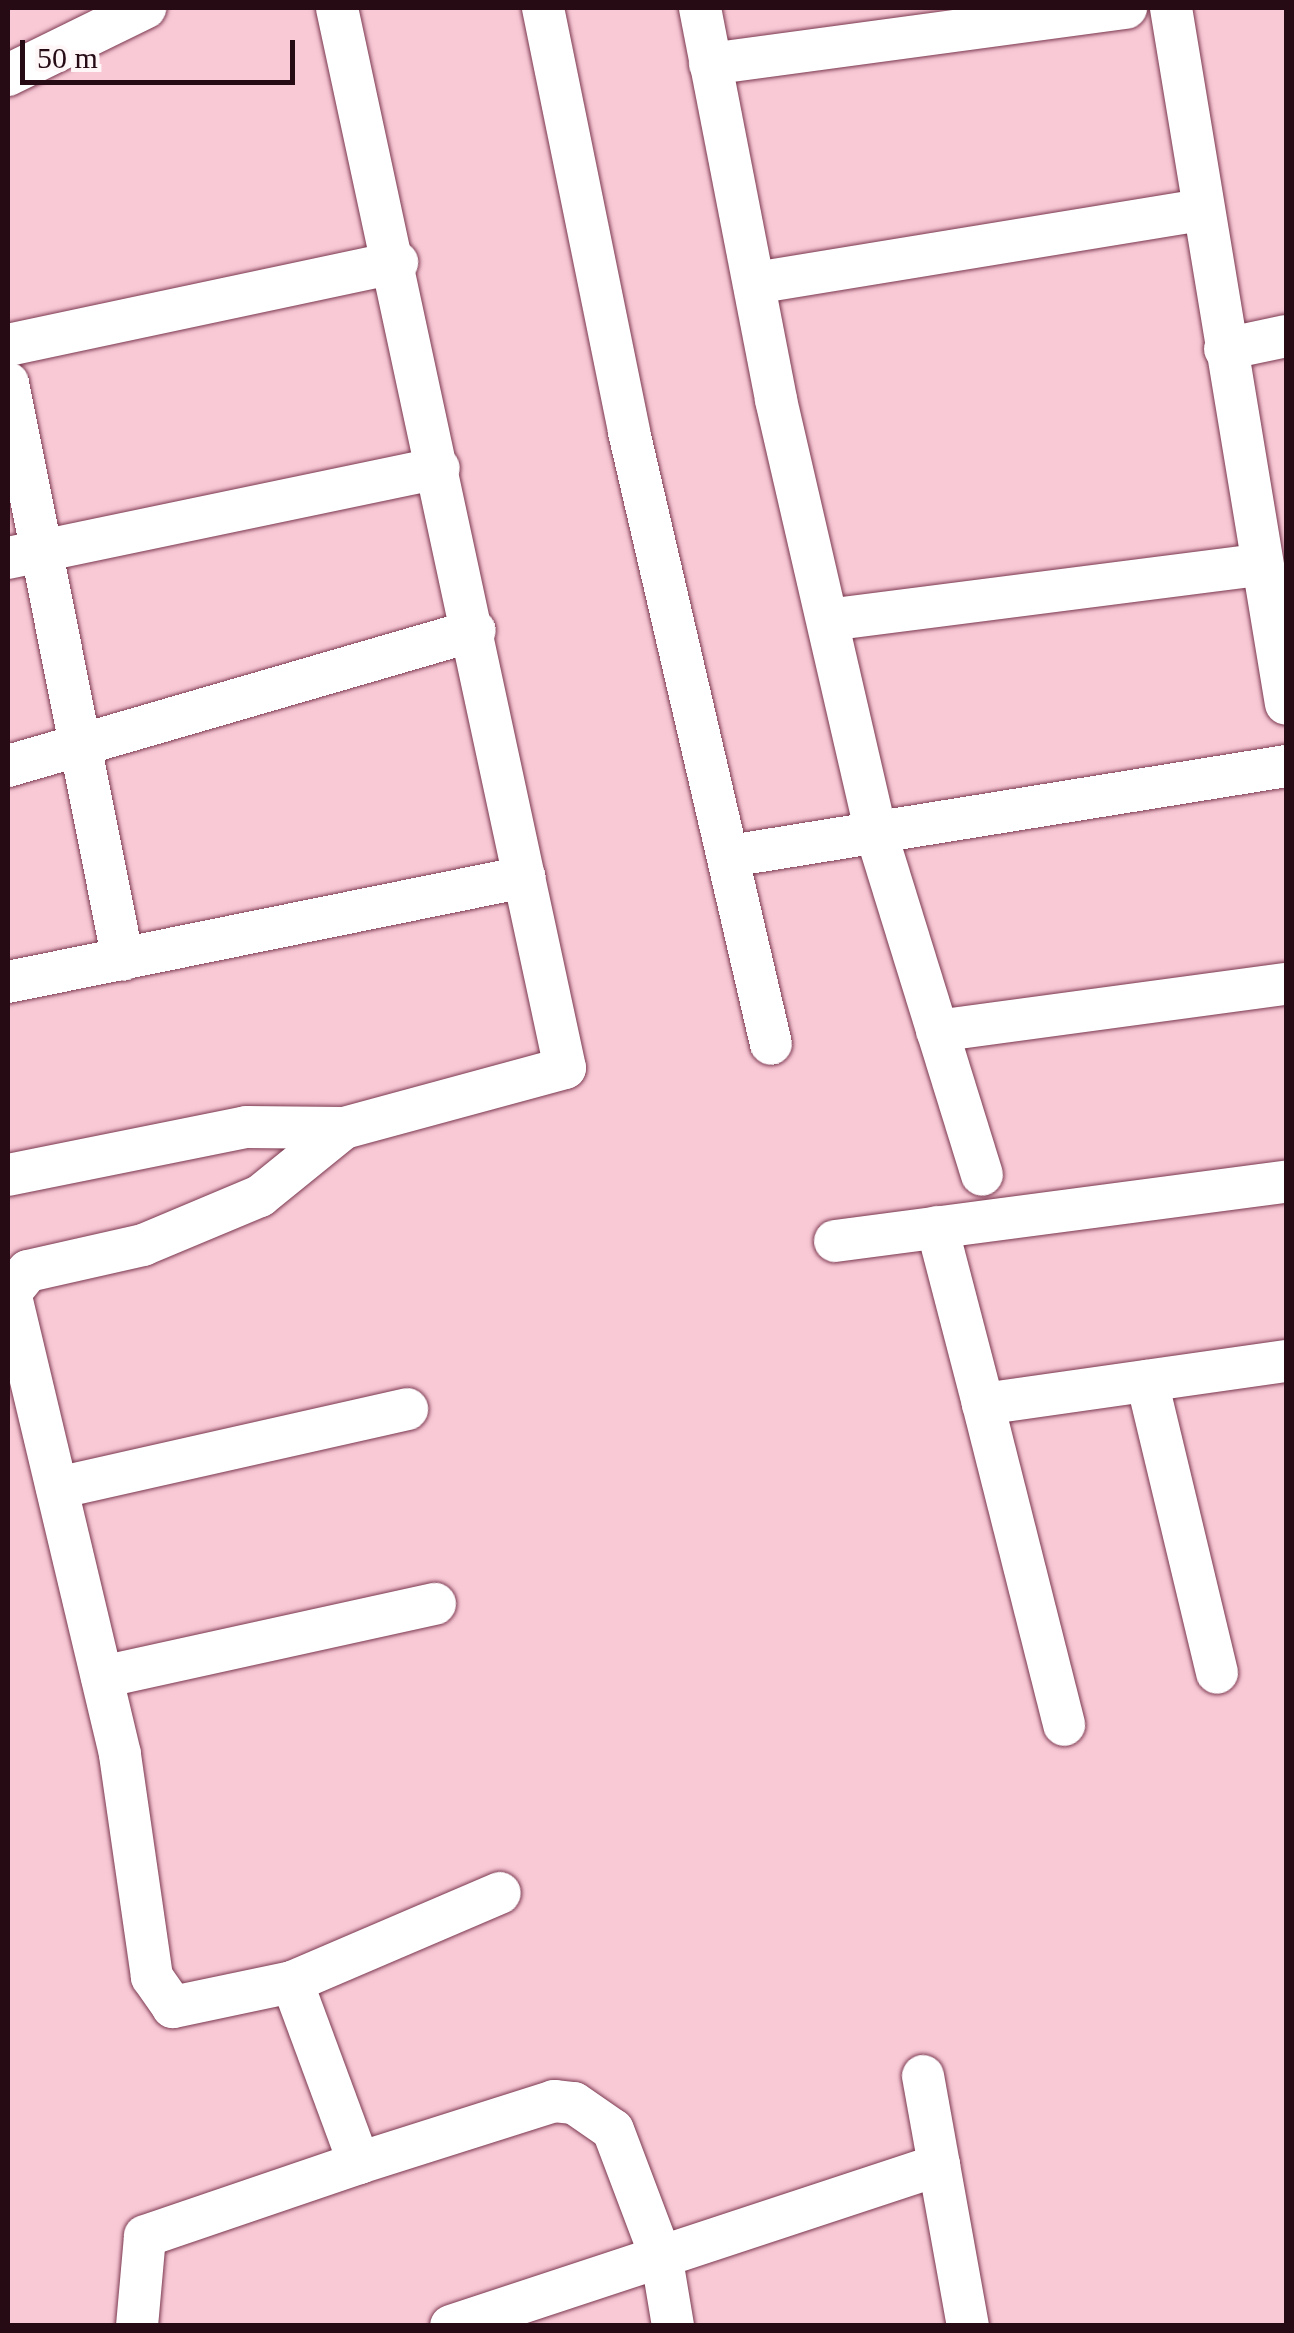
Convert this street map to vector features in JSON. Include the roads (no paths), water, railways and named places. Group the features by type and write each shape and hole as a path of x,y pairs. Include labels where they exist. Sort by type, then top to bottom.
{"street":[{"path":"8,75 145,8"},
{"path":"8,1176 246,1127 344,1128 565,1068 397,262 337,8"},
{"path":"543,8 629,432 771,1044"},
{"path":"700,8 754,283 874,826 982,1175"},
{"path":"710,64 1126,8"},
{"path":"1171,8 1286,704"},
{"path":"754,283 1203,210"},
{"path":"8,345 397,262"},
{"path":"1225,348 1286,336"},
{"path":"8,383 25,554 86,750 124,960"},
{"path":"25,554 440,468"},
{"path":"828,620 1260,565"},
{"path":"8,766 86,750 475,630"},
{"path":"730,856 874,826 1286,766"},
{"path":"8,982 524,877"},
{"path":"937,1031 1286,984"},
{"path":"344,1128 260,1196 143,1244 28,1271 10,1293 102,1677 152,1977 173,2007 292,1982 500,1893"},
{"path":"834,1241 1286,1182"},
{"path":"937,1227 1064,1725"},
{"path":"983,1404 1286,1361"},
{"path":"1147,1381 1218,1672"},
{"path":"57,1488 407,1409"},
{"path":"102,1677 435,1604"},
{"path":"292,1982 359,2163"},
{"path":"922,2076 968,2326"},
{"path":"137,2326 144,2236 554,2100 574,2104 613,2130 662,2260 673,2326"},
{"path":"451,2326 662,2260 940,2165"}]}
